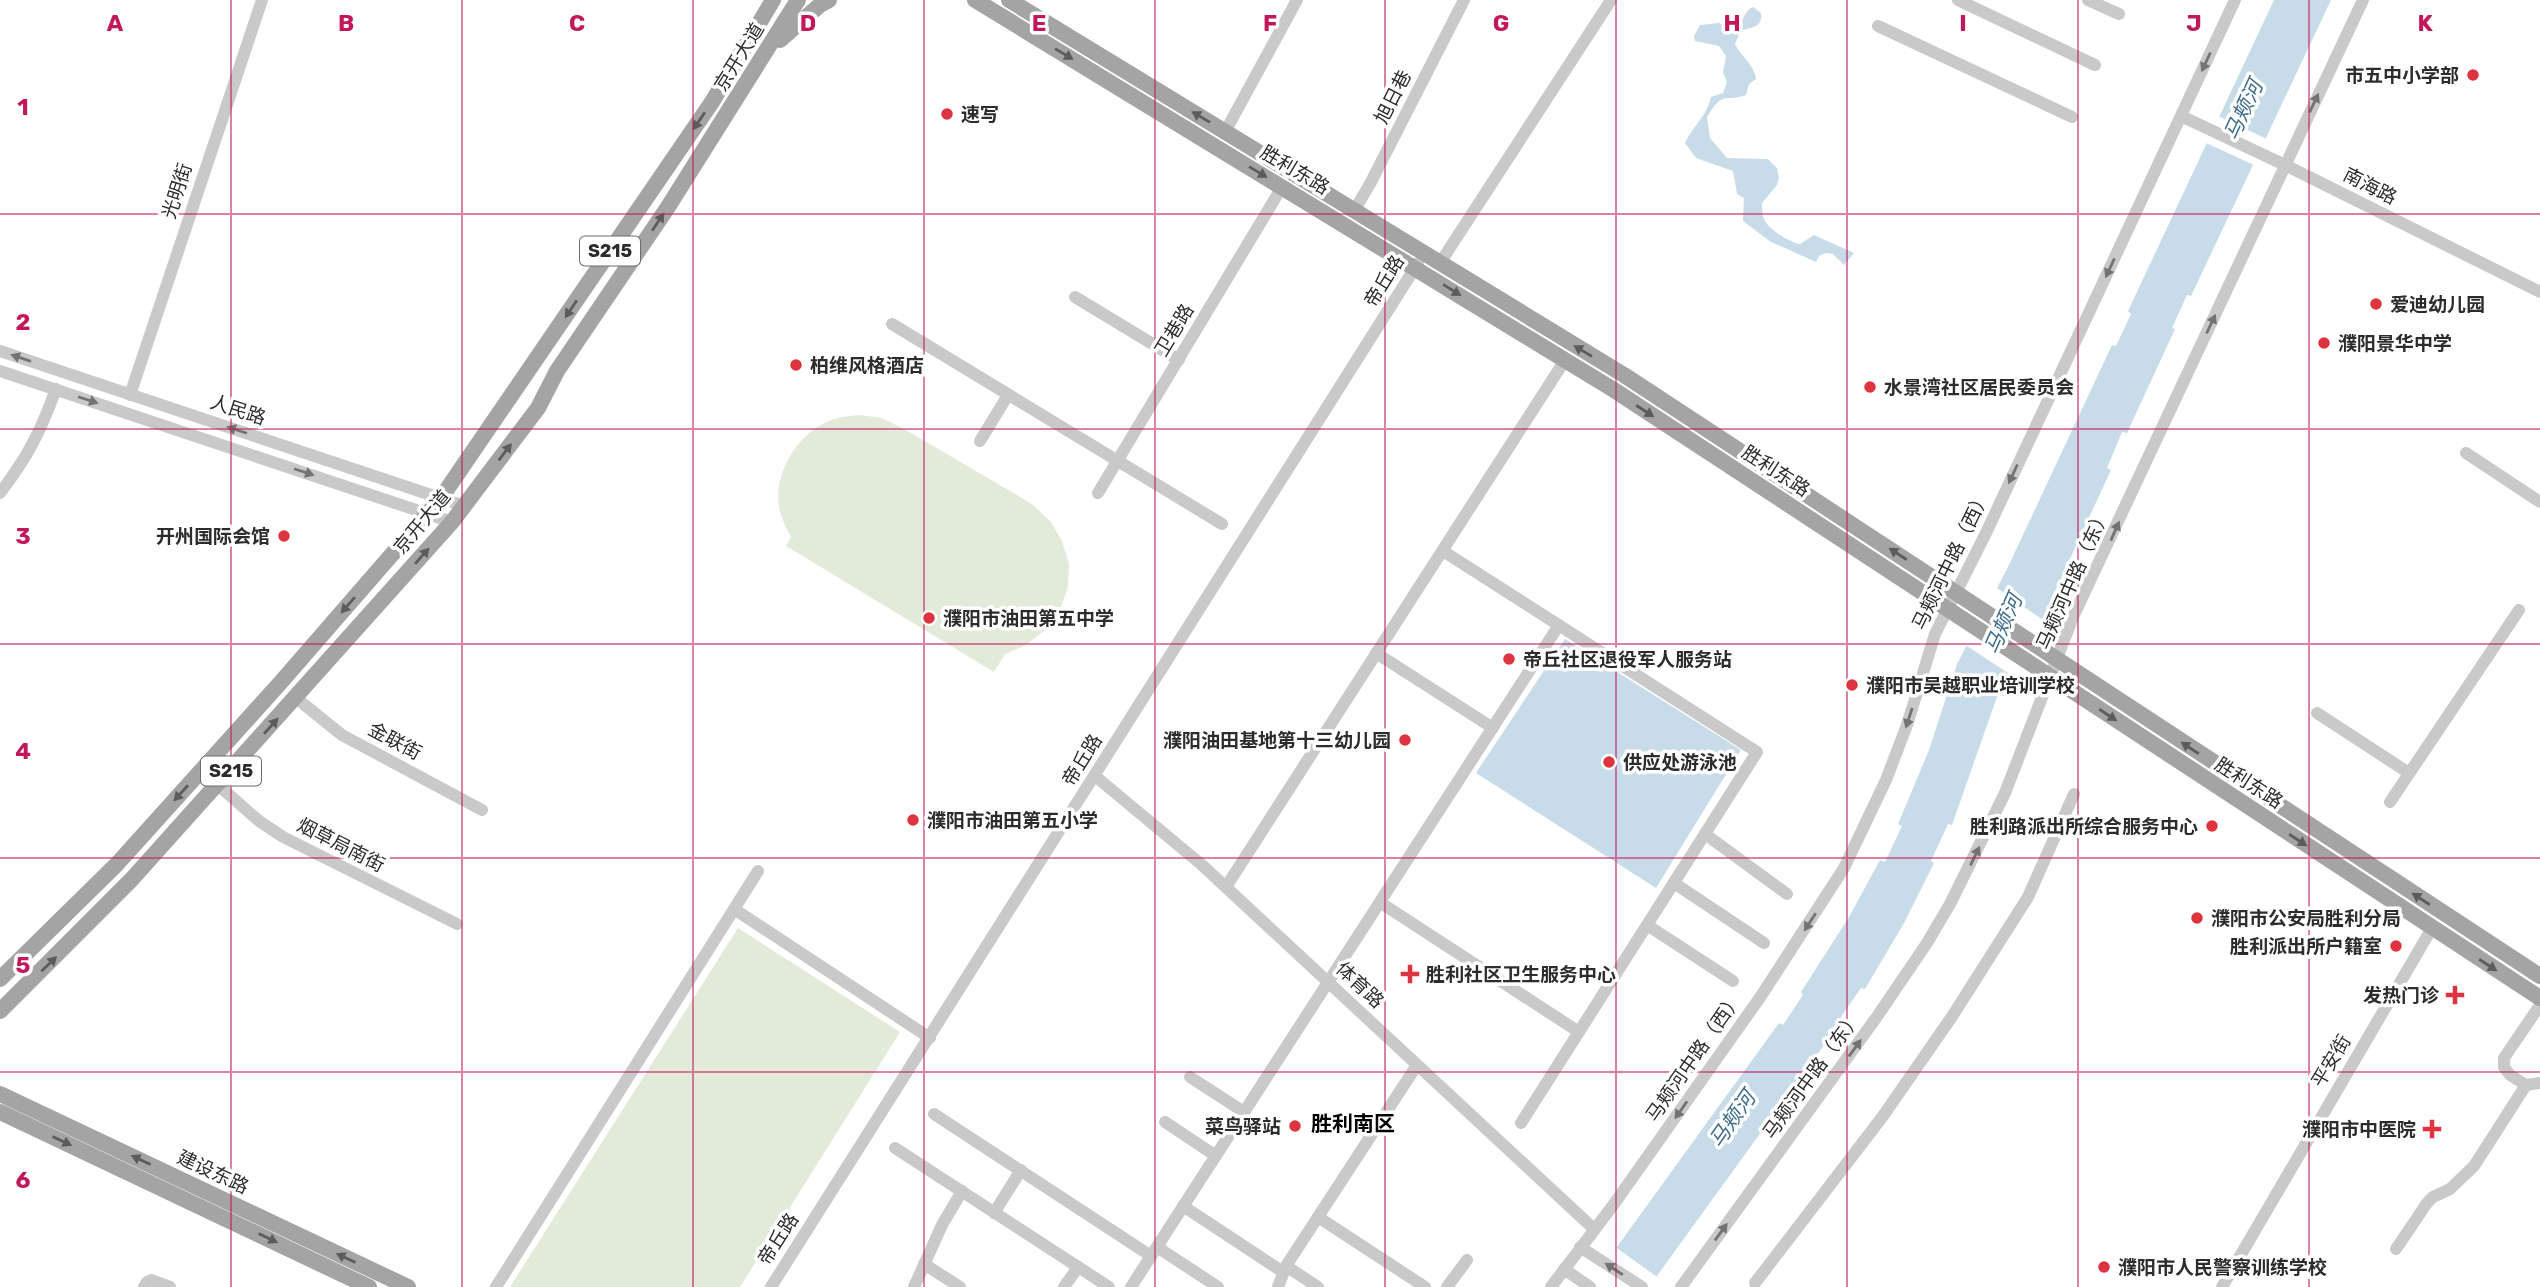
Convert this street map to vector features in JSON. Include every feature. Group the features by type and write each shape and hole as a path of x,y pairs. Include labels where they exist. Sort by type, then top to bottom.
{"main road":[{"path":"757,26 762,0"},
{"name":"京开大道","path":"0,979 117,864 281,682 441,498 712,102 773,0"},
{"name":"京开大道","path":"0,1011 123,888 452,522 538,408 557,371 668,207 798,0"},
{"path":"765,54 829,0"},
{"name":"胜利东路","path":"967,0 980,3 1282,187 1420,261 1440,263 1624,375 2540,976"},
{"name":"胜利东路","path":"1009,0 1354,211 1420,261 1565,360 1952,611 2540,999"},
{"name":"建设东路","path":"0,1094 408,1287"},
{"name":"建设东路","path":"0,1112 369,1287"}],"street":[{"name":"光明街","path":"130,395 261,0"},
{"path":"1225,132 1297,0"},
{"name":"旭日巷","path":"1354,211 1464,0"},
{"path":"1440,263 1611,0"},
{"path":"1958,0 2095,65"},
{"path":"2088,0 2119,14"},
{"name":"马颊河中路（西）","path":"1550,1287 1568,1272 1594,1229 1629,1184 1761,996 1844,868 1864,830 1907,725 1935,634 1960,595 2235,0"},
{"name":"马颊河中路（东）","path":"1681,1287 1848,1058 1927,943 1974,860 2005,793 2073,617 2363,0"},
{"path":"1878,26 2072,117"},
{"name":"南海路","path":"2181,116 2540,292"},
{"name":"卫巷路","path":"1098,493 1282,187"},
{"name":"帝丘路","path":"771,1287 1420,261"},
{"path":"1075,297 1179,360"},
{"path":"892,324 1222,524"},
{"name":"人民路","path":"0,351 464,506"},
{"path":"1226,887 1565,360"},
{"name":"人民路","path":"0,371 452,522"},
{"path":"0,493 39,434 56,389"},
{"path":"980,440 1008,395"},
{"path":"2466,453 2540,502"},
{"path":"1443,551 1757,752 1521,1123"},
{"path":"2390,802 2519,610"},
{"path":"1131,1287 1559,625"},
{"path":"1376,653 1493,728"},
{"name":"金联街","path":"296,698 342,735 482,810"},
{"path":"2317,713 2409,773"},
{"name":"体育路","path":"1095,776 1226,887 1594,1229"},
{"name":"烟草局南街","path":"218,785 258,821 283,837 457,924"},
{"path":"1755,1283 1883,1116 1953,1015 2028,897 2074,794"},
{"path":"1705,834 1787,894"},
{"path":"496,1287 758,871"},
{"path":"1674,883 1763,943"},
{"path":"1381,902 1579,1031"},
{"path":"734,909 930,1038"},
{"path":"1647,925 1733,981"},
{"name":"平安街","path":"2222,1287 2432,928"},
{"path":"2540,1005 2504,1058 2504,1067 2510,1075 2526,1085 2540,1083"},
{"path":"1278,1287 1285,1269 1417,1065"},
{"path":"1190,1077 1244,1112"},
{"path":"2396,1249 2427,1203 2434,1196 2450,1189 2474,1166 2526,1085"},
{"path":"934,1114 1021,1170 1218,1287"},
{"path":"1165,1122 1216,1156"},
{"path":"895,1147 1109,1287"},
{"path":"994,1213 1021,1170"},
{"path":"914,1287 942,1225 962,1191"},
{"path":"1183,1206 1318,1287"},
{"path":"1318,1217 1425,1287"},
{"path":"1583,1249 1642,1287"},
{"path":"1447,1287 1466,1260"},
{"path":"924,1264 960,1287"},
{"path":"1064,1287 1078,1267"},
{"path":"1568,1272 1590,1287"},
{"path":"144,1287 151,1280 170,1287"}],"green space":[{"path":"860,415 882,418 906,430 1032,504 1051,522 1062,541 1069,564 1068,587 1060,610 1045,630 1026,645 1005,654 994,672 786,546 791,537 782,517 778,496 783,471 789,458 805,437 826,422"},
{"path":"738,928 900,1032 740,1287 510,1287"}],"water":[{"name":"马颊河","path":"2274,0 2331,0 2191,296 2187,295 2172,328 2175,329 2127,433 2122,432 2107,468 2111,470 2006,697 1998,694 1952,825 1948,824 1931,861 1934,863 1904,923 1865,989 1861,988 1841,1017 1843,1019 1649,1287 1588,1287 1779,1023 1783,1025 1849,917 1880,860 1885,862 1902,826 1898,824 1929,750 1957,664 2007,569 2112,345 2116,346 2131,314 2128,311"},
{"path":"1753,7 1761,13 1760,21 1756,26 1741,30 1735,44 1753,69 1756,79 1749,84 1746,95 1725,98 1713,108 1707,117 1710,138 1727,158 1768,159 1777,168 1779,178 1777,185 1762,203 1765,221 1776,232 1796,243 1800,244 1814,235 1854,253 1844,265 1833,254 1826,253 1819,256 1816,262 1771,242 1743,221 1744,198 1737,194 1733,171 1696,158 1685,143 1711,97 1723,93 1727,82 1723,72 1726,56 1719,46 1695,41 1694,36 1700,25 1719,23 1732,29"},
{"name":"供应处游泳池","path":"1565,639 1741,750 1656,888 1476,773"}],"pier":[{"path":"2216,115 2269,140 2256,166 2204,142"},
{"path":"1994,586 2043,620 2017,679 1964,644"},
{"path":"1614,1246 1660,1279 1654,1287 1585,1287"}],"place":[{"name":"市五中小学部","path":"2473,75"},
{"name":"速写","path":"947,114"},
{"name":"爱迪幼儿园","path":"2376,304"},
{"name":"濮阳景华中学","path":"2324,343"},
{"name":"柏维风格酒店","path":"796,365"},
{"name":"水景湾社区居民委员会","path":"1870,387"},
{"name":"开州国际会馆","path":"284,536"},
{"name":"濮阳市油田第五中学","path":"929,618"},
{"name":"帝丘社区退役军人服务站","path":"1509,659"},
{"name":"濮阳市吴越职业培训学校","path":"1852,685"},
{"name":"濮阳油田基地第十三幼儿园","path":"1405,740"},
{"name":"供应处游泳池","path":"1609,762"},
{"name":"濮阳市油田第五小学","path":"913,820"},
{"name":"胜利路派出所综合服务中心","path":"2212,826"},
{"name":"濮阳市公安局胜利分局","path":"2197,918"},
{"name":"胜利派出所户籍室","path":"2396,946"},
{"name":"胜利社区卫生服务中心","path":"1410,974"},
{"name":"发热门诊","path":"2455,995"},
{"name":"菜鸟驿站","path":"1295,1126"},
{"name":"濮阳市中医院","path":"2432,1129"},
{"name":"濮阳市人民警察训练学校","path":"2104,1267"}],"district":[{"name":"胜利南区","path":"1353,1123"}]}
